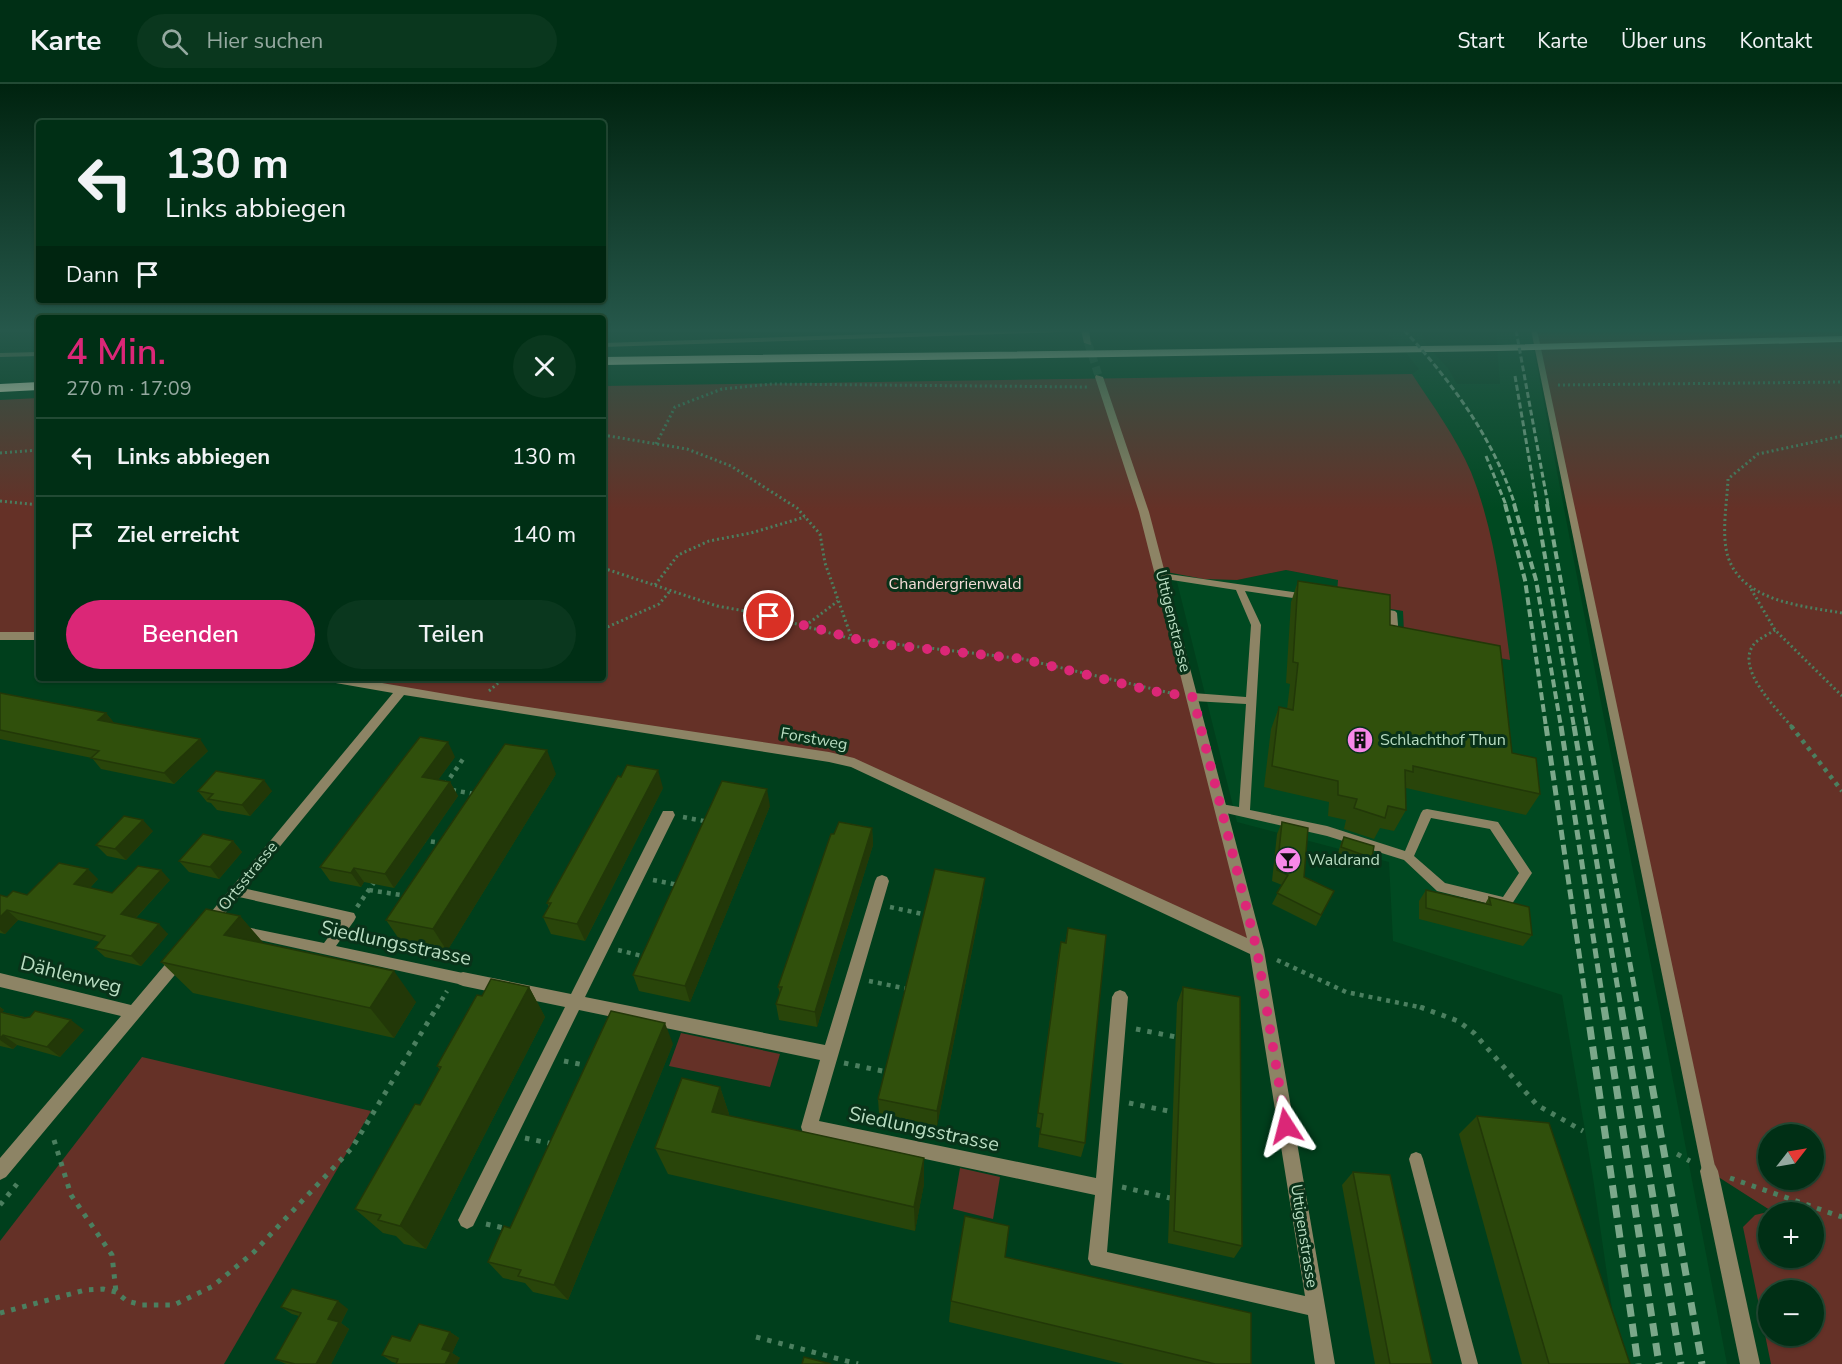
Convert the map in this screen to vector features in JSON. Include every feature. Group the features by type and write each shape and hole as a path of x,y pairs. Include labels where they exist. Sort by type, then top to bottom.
{"street":[{"name":"Uttigenstrasse","path":"1104,390 1144,512 1162,576 1257,950 1325,1364"},
{"path":"0,636 36,636"},
{"name":"Forstweg","path":"348,681 829,757 854,763 1257,950"},
{"name":"Ortsstrasse","path":"215,927 234,891 402,690"},
{"path":"467,1220 668,815"},
{"name":"Siedlungsstrasse","path":"882,881 809,1127 1104,1186"},
{"path":"0,1171 186,950"},
{"name":"Siedlungsstrasse","path":"459,978 830,1057"},
{"name":"Dählenweg","path":"0,980 133,1012"},
{"path":"1120,997 1097,1259 1316,1308"},
{"path":"1709,1171 1750,1364"}],"lane":[{"path":"1545,390 1709,1171"},
{"path":"1162,576 1240,590 1263,589 1322,600"},
{"path":"1240,590 1256,625 1244,812"},
{"path":"1369,609 1392,614 1394,641 1406,644"},
{"path":"1193,697 1251,701"},
{"path":"1221,808 1328,831 1408,857 1441,887 1506,903 1526,873 1494,825 1427,813 1408,857"},
{"path":"234,891 350,917 326,950"},
{"name":"Siedlungsstrasse","path":"215,927 459,978"},
{"path":"1416,1159 1470,1364"}],"path":[{"path":"656,444 675,407 720,390"},
{"path":"606,436 687,449 731,466 797,508 820,534 825,563 852,639"},
{"path":"1842,436 1758,454 1728,479 1728,557 1751,588 1774,630 1842,696"},
{"path":"0,453 36,450"},
{"path":"0,501 36,505"},
{"path":"655,585 678,555 709,541 805,518"},
{"path":"606,569 717,606 852,639 1033,661 1152,691 1193,697"},
{"path":"1751,588 1783,601 1842,613"},
{"path":"606,628 659,604 671,590"},
{"path":"804,626 838,601"},
{"path":"1774,630 1754,644 1748,663 1754,679 1842,790"},
{"path":"463,759 442,789 485,796"},
{"path":"435,784 444,786"},
{"path":"668,815 715,823"},
{"path":"418,839 453,844"},
{"path":"637,877 686,887"},
{"path":"350,917 376,880"},
{"path":"369,890 409,897"},
{"path":"875,904 927,915"},
{"path":"603,947 654,958"},
{"path":"1257,950 1346,992 1421,1007 1458,1021 1474,1033 1537,1105 1583,1131"},
{"path":"0,1313 85,1290 103,1289 116,1292 127,1300 142,1305 174,1305 213,1286 235,1270 329,1176 352,1148 459,978"},
{"path":"853,978 909,990"},
{"path":"1117,1025 1176,1037"},
{"path":"548,1057 592,1067"},
{"path":"830,1057 889,1072"},
{"path":"1111,1099 1173,1112"},
{"path":"510,1134 557,1145"},
{"path":"54,1140 71,1195 112,1255 116,1292"},
{"path":"1677,1154 1709,1171 1842,1217"},
{"path":"1104,1186 1170,1198"},
{"path":"467,1220 519,1231"},
{"path":"756,1337 858,1364"}],"shaded area":[{"path":"1422,390 1541,390 1727,1364 1620,1364 1593,1178 1562,995 1393,941 1389,862 1237,822 1175,574 1237,580 1286,570 1338,580 1348,602 1403,611 1404,634 1456,442"}],"green space":[{"name":"Chandergrienwald","path":"606,390 1422,390 1444,422 1471,472 1492,541 1510,660 1413,641 1404,634 1403,611 1348,602 1337,593 1338,580 1286,570 1237,580 1204,579 1161,571 1257,950 854,763 348,681 606,681"},
{"path":"1546,390 1842,390 1842,1364 1771,1364 1767,1346 1824,1346 1824,1280 1758,1280 1758,1300 1743,1227 1758,1214 1758,1268 1824,1268 1824,1202 1758,1202 1709,1171"},
{"path":"36,398 36,636 0,636 0,400"},
{"path":"681,1033 780,1054 770,1087 669,1066"},
{"path":"142,1057 371,1111 224,1364 0,1364 0,1241"},
{"path":"960,1168 1000,1177 993,1219 953,1209"}],"building":[{"path":"1298,581 1390,595 1390,625 1500,646 1512,753 1536,758 1540,794 1413,766 1413,772 1405,770 1406,810 1388,806 1385,818 1354,808 1357,799 1338,795 1338,781 1272,766 1279,707 1293,710 1298,663 1293,662"},
{"path":"0,693 106,713 98,720 200,739 164,773 91,758 99,751 0,730"},
{"path":"420,737 448,742 422,777 450,782 385,874 354,868 351,873 320,867"},
{"path":"505,744 547,750 433,929 386,920"},
{"path":"627,765 658,770 577,924 543,917 551,903 547,903 618,776 621,777"},
{"path":"216,771 264,780 242,805 208,799 213,794 198,791"},
{"path":"722,781 767,789 685,986 633,975"},
{"path":"124,816 143,820 115,849 96,845"},
{"path":"839,822 872,828 815,1012 776,1004 782,987 778,987 831,834 834,834"},
{"name":"Waldrand","path":"1282,822 1308,828 1304,877 1334,891 1321,915 1277,893 1288,875 1277,870"},
{"path":"203,834 233,841 210,867 179,861"},
{"path":"1344,837 1374,846 1372,858 1341,847"},
{"path":"59,863 88,869 74,884 112,893 138,866 161,870 121,914 159,924 131,956 95,948 105,936 7,910 0,917 0,895 7,897 13,891 27,895"},
{"path":"935,869 985,878 937,1111 878,1099"},
{"path":"1426,890 1491,905 1489,897 1529,907 1532,935 1426,908"},
{"path":"206,909 240,916 224,935 394,971 370,1008 161,962"},
{"path":"1068,928 1106,935 1085,1143 1040,1134 1043,1114 1038,1113 1061,942 1066,943"},
{"path":"491,979 529,987 400,1226 378,1220 381,1215 355,1209 415,1104 420,1105 441,1067 437,1066 477,995 482,996"},
{"path":"1183,987 1240,997 1242,1246 1174,1231"},
{"path":"35,1011 71,1020 47,1047 3,1035 0,1038 0,1012 24,1018 30,1017"},
{"path":"611,1011 665,1023 554,1285 518,1276 521,1270 488,1262 504,1226 510,1228"},
{"path":"682,1078 720,1087 712,1112 924,1158 914,1207 655,1148"},
{"path":"1477,1116 1549,1123 1630,1364 1549,1364"},
{"path":"1353,1172 1390,1175 1432,1364 1390,1364"},
{"path":"965,1216 1009,1226 1005,1257 1251,1313 1251,1364 1215,1364 951,1301"},
{"path":"292,1289 338,1301 328,1319 339,1322 316,1364 295,1364 275,1359 301,1313 281,1307"},
{"path":"419,1324 450,1332 442,1349 451,1352 445,1364 396,1364 398,1359 382,1355 392,1336 410,1341"},
{"path":"804,1357 831,1364 802,1364"}],"railway":[{"path":"1453,390 1483,434 1506,480 1515,505"},
{"path":"1517,390 1537,505"},
{"path":"1527,390 1548,505"},
{"path":"1486,456 1506,505"},
{"path":"1505,504 1525,580 1546,727"},
{"path":"1514,504 1536,580 1561,727"},
{"path":"1536,504 1574,727"},
{"path":"1547,504 1587,727"},
{"path":"1546,726 1587,1008"},
{"path":"1561,726 1604,1008"},
{"path":"1574,726 1621,1008"},
{"path":"1587,726 1638,1008"},
{"path":"1587,1007 1638,1364"},
{"path":"1604,1007 1659,1364"},
{"path":"1621,1007 1681,1364"},
{"path":"1638,1007 1702,1364"}],"place":[{"name":"Schlachthof Thun","path":"1360,740"},
{"name":"Waldrand","path":"1288,860"}],"route":[{"path":"769,616 871,643 1023,659 1128,686 1193,697 1257,950 1286,1126"}]}
